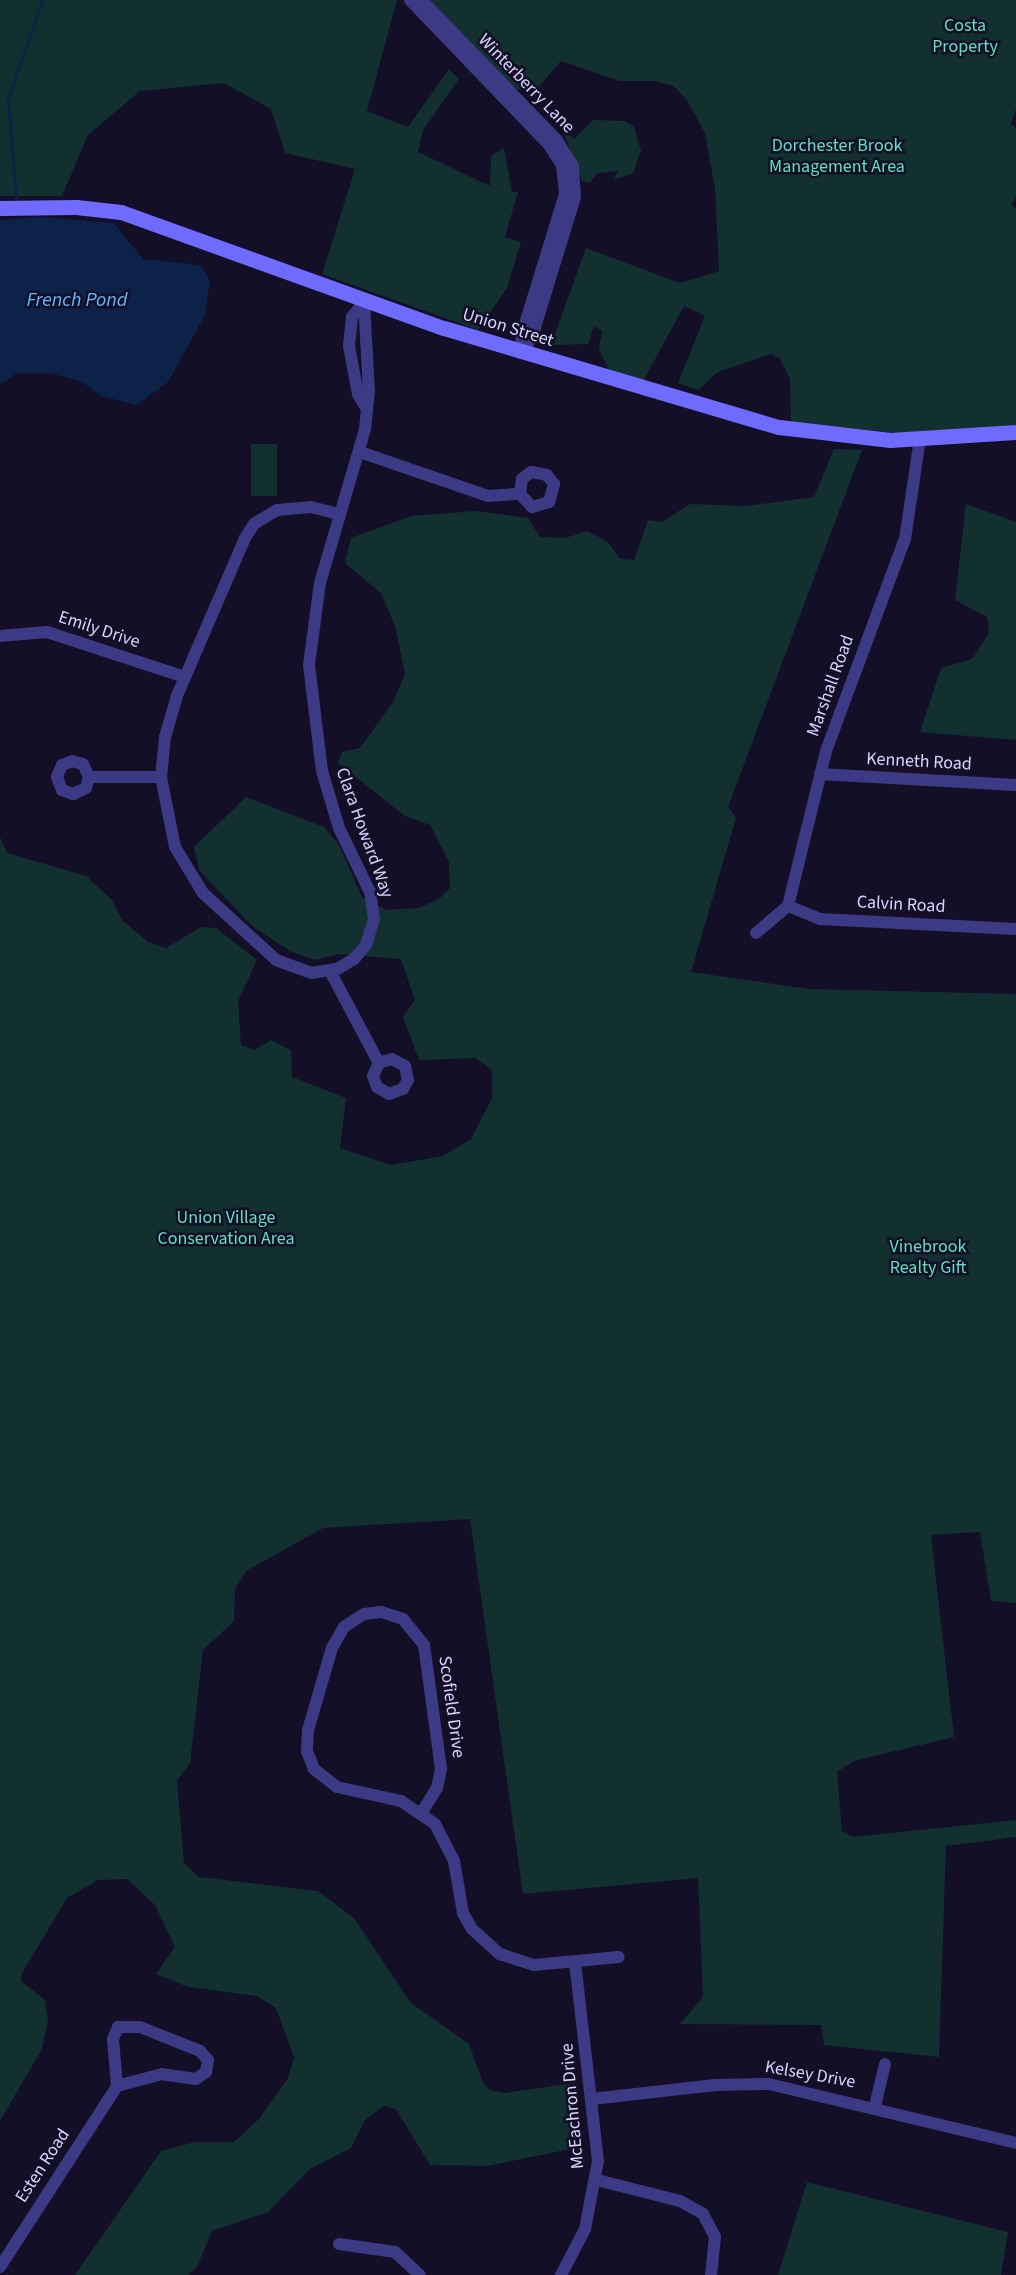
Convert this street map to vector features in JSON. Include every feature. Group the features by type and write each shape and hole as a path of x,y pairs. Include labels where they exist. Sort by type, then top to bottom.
{"main road":[{"name":"Union Street","path":"0,208 76,207 121,212 364,302 521,353 779,427 852,438 920,439 1016,432"}],"street":[{"name":"Winterberry Lane","path":"410,0 570,160 571,188 522,334 521,353"},
{"name":"Winterberry Lane","path":"422,0 481,70"},
{"name":"Clara Howard Way","path":"330,971 360,952 374,919 370,892 331,807 312,720 313,621 339,514 360,452 366,408 358,394 349,346 352,316 364,302"},
{"name":"Marshall Road","path":"788,906 820,774 905,539 920,439"},
{"path":"360,452 488,496 520,494"},
{"path":"339,514 292,506 254,524 233,562 185,677 165,736 161,777 175,847 203,893 286,966 312,973 330,971 379,1063"},
{"name":"Emily Drive","path":"0,636 47,632 185,677"},
{"name":"Kenneth Road","path":"820,774 1016,785"},
{"path":"89,777 161,777"},
{"path":"756,933 788,906"},
{"name":"Calvin Road","path":"788,906 820,919 1016,929"},
{"name":"Scofield Drive","path":"422,1812 437,1788 441,1769 424,1645 404,1619 381,1612 364,1614 350,1621 335,1640 308,1730 307,1751 320,1776 337,1787 388,1797 422,1812 449,1848 463,1913 485,1944 508,1958 534,1965 619,1957"},
{"name":"McEachron Drive","path":"563,2274 585,2229 597,2180 592,2099 575,1962"},
{"path":"125,2024 196,2049 207,2060 206,2072 196,2079 162,2074 117,2086 114,2034 125,2024"},
{"path":"875,2106 885,2064"},
{"name":"Kelsey Drive","path":"592,2099 758,2084 875,2106 1016,2143"},
{"name":"Esten Road","path":"2,2261 117,2086"},
{"path":"597,2180 696,2208 708,2221 715,2237 711,2275"},
{"path":"339,2244 395,2252 420,2275"}],"green space":[{"path":"0,0 397,0 367,111 408,127 449,69 459,79 423,130 418,152 490,186 491,156 504,148 512,192 518,192 505,237 521,242 507,288 478,330 322,274 355,169 285,153 271,109 224,83 140,91 88,135 62,196 0,196"},
{"path":"430,0 1016,0 1016,109 1011,124 1016,128 1016,195 1011,206 1016,208 1016,431 964,440 791,422 790,379 780,359 771,354 718,372 698,390 678,383 705,316 684,306 640,387 613,378 599,350 602,331 594,326 588,344 551,345 586,248 680,283 719,271 715,189 705,133 687,100 674,86 654,81 619,81 561,61 534,92 515,89"},
{"path":"593,120 625,121 634,127 641,151 633,173 614,180 618,171 597,173 590,183 582,181 565,136 568,132 574,139"},
{"path":"251,444 277,444 277,496 251,496"},
{"path":"834,449 862,450 728,807 736,818 691,972 809,989 1016,994 1016,1603 991,1601 980,1532 931,1535 954,1737 854,1761 837,1772 842,1831 853,1837 1016,1820 1016,1837 946,1846 939,2057 824,2045 821,2025 680,2024 703,1997 698,1878 523,1894 470,1519 323,1528 246,1571 235,1589 234,1621 203,1650 190,1763 177,1781 184,1863 199,1877 318,1891 354,1918 411,2003 469,2044 483,2083 490,2090 505,2093 575,2083 580,2147 487,2166 430,2165 396,2109 384,2106 365,2120 351,2148 310,2169 268,2212 212,2231 197,2267 188,2275 75,2275 161,2151 195,2142 234,2142 259,2119 288,2078 294,2057 276,2008 257,1996 188,1987 156,1974 175,1947 155,1905 127,1879 98,1880 67,1898 21,1975 22,1982 45,2000 48,2021 42,2049 0,2121 0,837 7,853 86,876 111,899 122,920 148,942 166,948 201,927 216,928 257,960 238,1001 241,1045 254,1050 271,1040 291,1050 292,1077 346,1098 340,1148 391,1165 443,1156 471,1139 492,1098 492,1070 475,1058 419,1060 403,1017 415,1000 401,959 339,954 315,960 290,951 252,926 199,870 194,847 246,797 324,827 339,845 362,897 386,910 419,908 439,899 450,888 449,862 430,825 405,816 338,763 342,752 360,748 393,702 405,674 395,626 381,593 345,563 351,538 411,516 476,511 528,518 540,537 565,538 587,531 608,542 620,559 634,560 648,520 662,522 690,504 746,506 814,497"},
{"path":"966,504 1016,522 1016,740 920,732 941,668 972,659 989,633 987,617 955,600"},
{"path":"807,2182 1008,2232 1001,2275 778,2275"}],"water":[{"name":"French Pond","path":"40,217 114,223 143,259 201,265 210,281 205,315 168,382 137,405 101,396 81,381 49,373 17,373 0,385 0,220"}],"waterway":[{"path":"16,197 8,99 42,0"}],"park label":[{"name":"Costa Property","path":"965,37"},
{"name":"Dorchester Brook Management Area","path":"837,157"},
{"name":"Union Village Conservation Area","path":"226,1229"},
{"name":"Vinebrook Realty Gift","path":"928,1258"}]}
